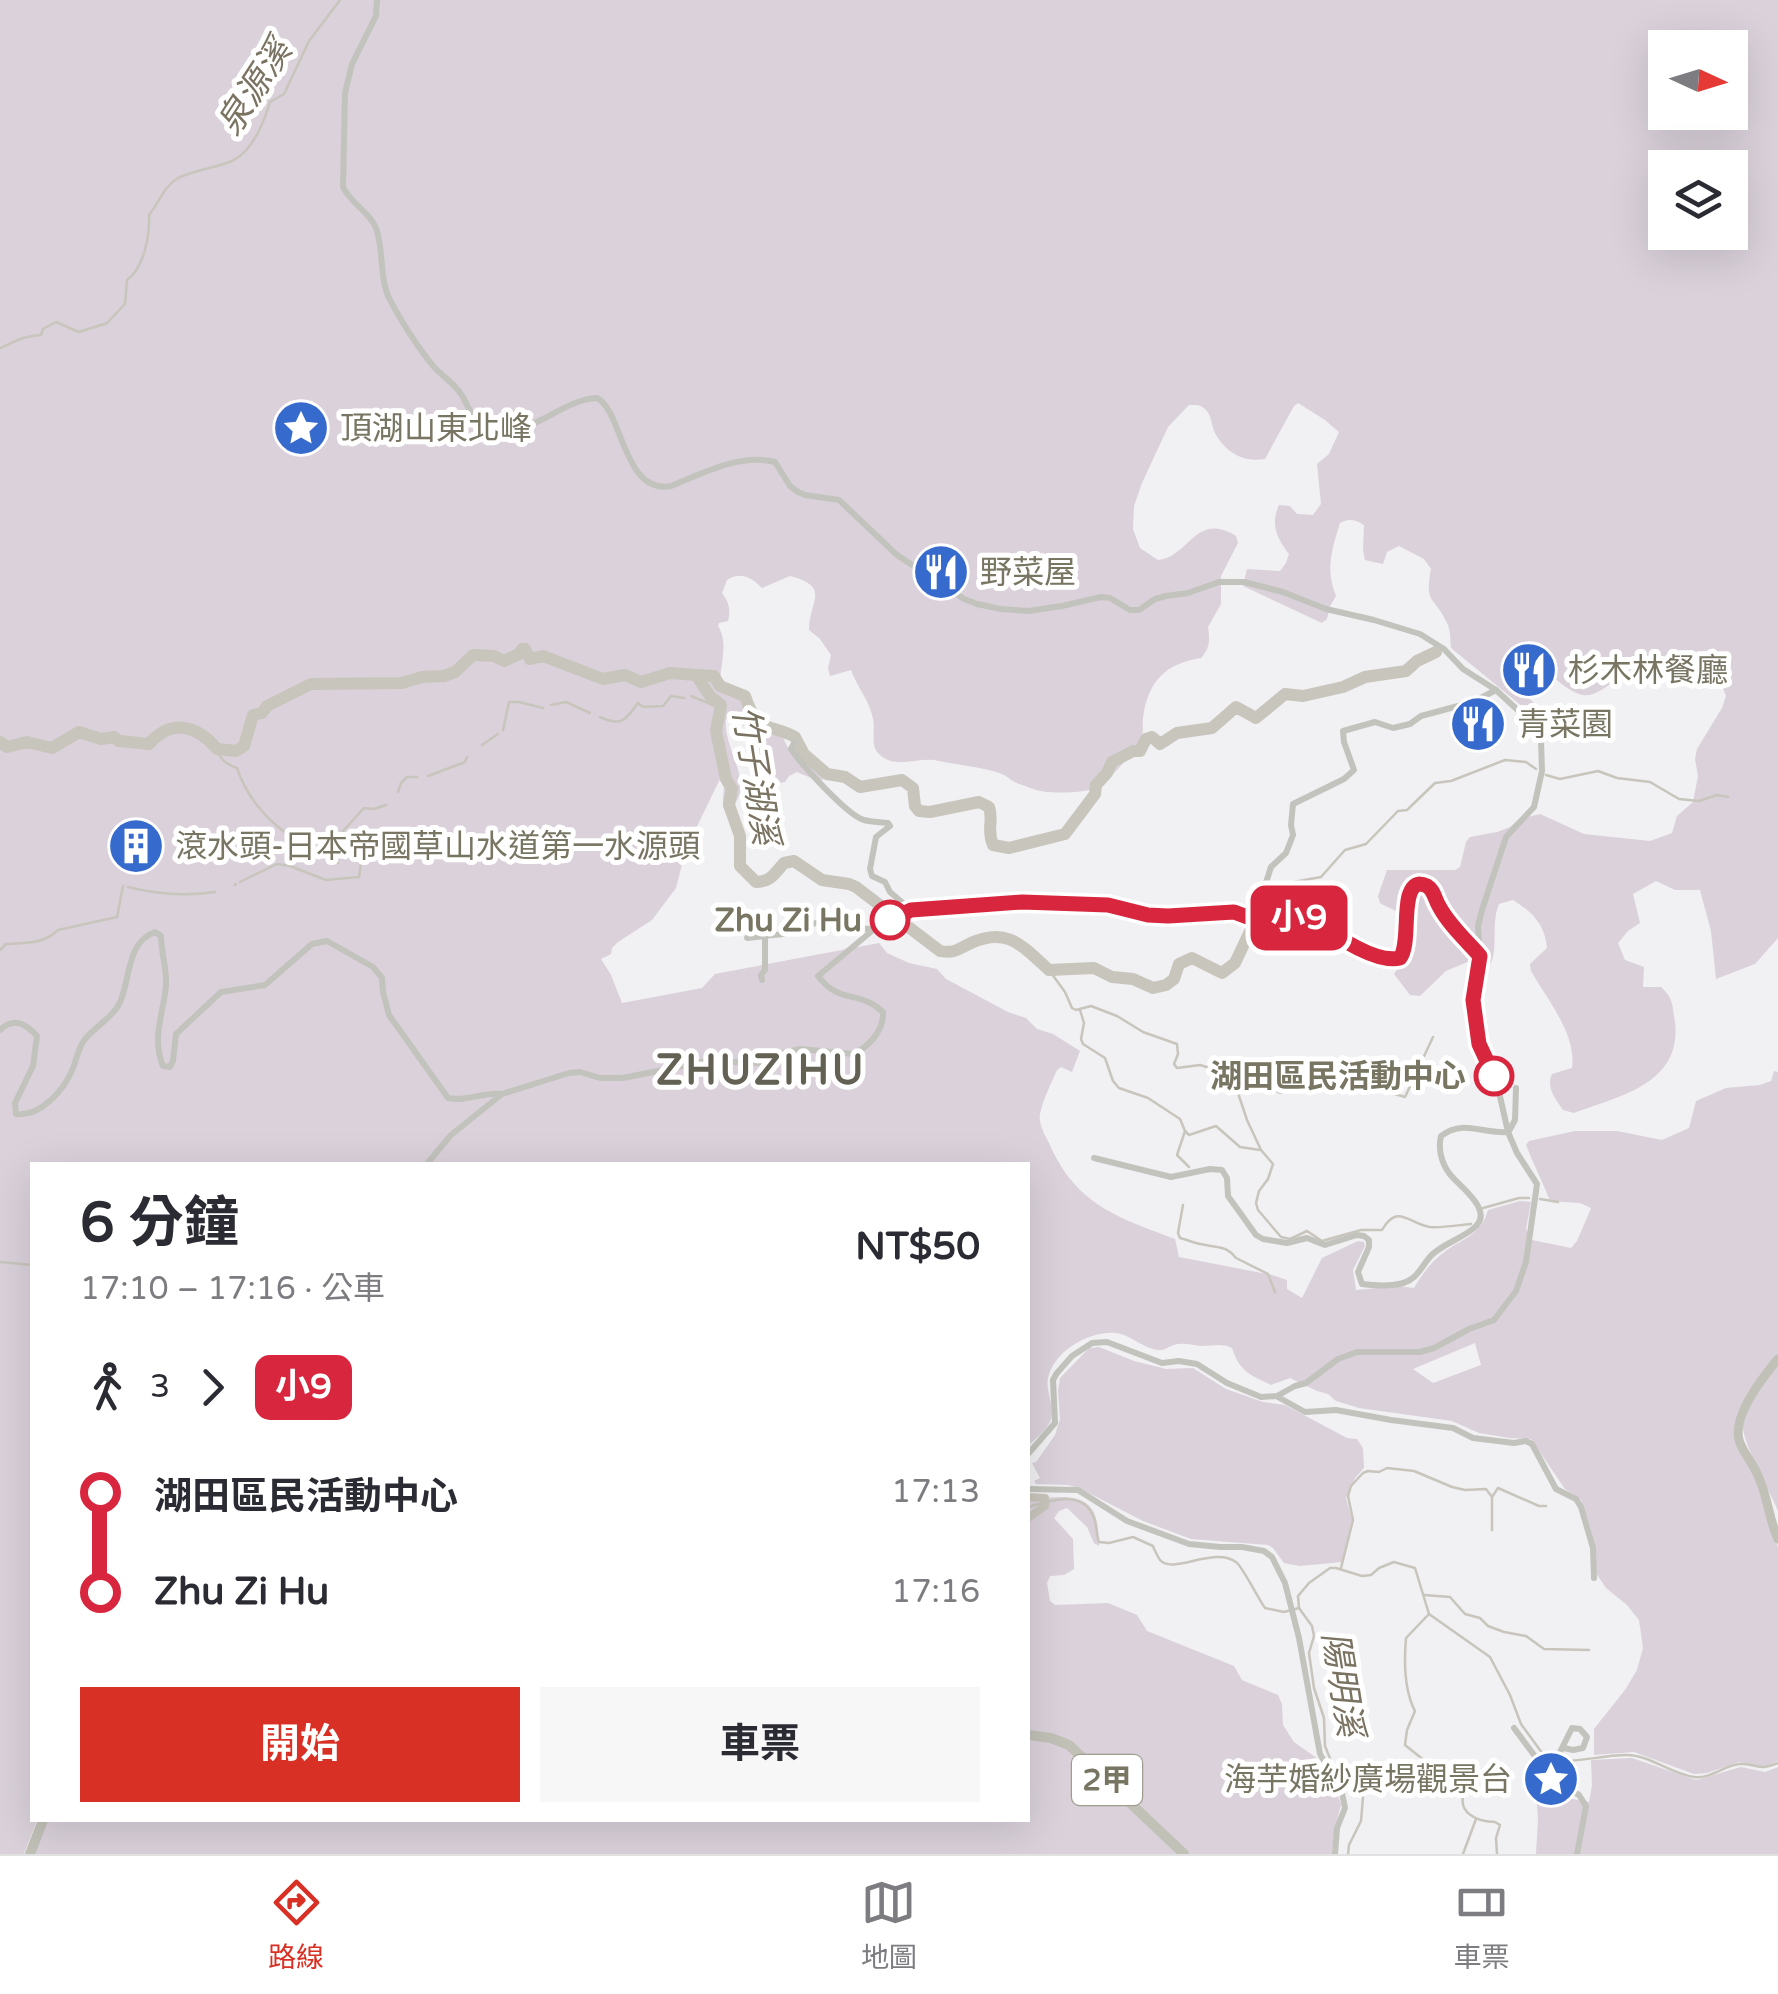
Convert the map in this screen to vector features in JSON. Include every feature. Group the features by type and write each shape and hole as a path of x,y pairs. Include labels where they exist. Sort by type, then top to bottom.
{"main road":[{"path":"1778,1359 1738,1424 1738,1439 1758,1474 1778,1539"},
{"name":"2甲","path":"1030,1735 1068,1745 1184,1854"},
{"path":"30,1854 42,1822"}],"street":[{"path":"377,0 376,16 352,64 345,93 343,187 348,198 375,226 383,277 395,308 420,348 461,394 482,426 500,430 530,427 578,401 597,398 606,404 629,458 654,486 672,486 731,463 776,462 798,492 839,500 896,555 976,604 1028,610 1100,597 1139,610 1166,596 1220,582 1244,582 1283,592 1326,609 1420,634 1496,690 1536,730 1543,749 1534,807 1506,837 1498,860 1478,926 1480,956 1473,1000 1479,1044 1496,1083 1508,1132 1537,1184 1526,1262 1516,1291 1494,1320 1434,1348 1420,1352 1358,1352 1338,1359 1306,1384 1276,1396 1260,1397 1197,1364 1162,1363 1107,1342 1092,1342 1056,1372 1055,1423 1030,1452"},
{"path":"1254,920 1272,867 1286,853 1293,835 1293,804 1354,770 1343,731 1375,722 1392,728 1410,724 1421,716 1473,702 1496,690"},
{"path":"794,742 791,748 800,761 852,814 864,820 888,822 890,826 876,837 870,869 872,876 886,882 890,892 911,910"},
{"path":"428,1162 451,1135 502,1094 570,1073 623,1078 707,1061 758,1063 801,1049 853,1054 874,1038 884,1021 883,1012 875,1004 829,990 818,976 874,930 911,910 1022,902 1108,905 1158,916 1234,912 1254,920 1277,922 1310,917 1375,956 1392,960 1400,958 1407,949 1410,891 1424,884 1450,923 1480,956"},
{"path":"746,938 783,934 826,922 874,930"},
{"path":"0,1030 11,1022 20,1022 37,1036 33,1066 15,1102 16,1114 24,1115 39,1110 64,1084 80,1047 118,1006 133,954 148,934 155,932 161,936 166,984 157,1034 163,1066 170,1066 173,1061 176,1034 221,992 265,985 312,944 328,941 374,967 382,978 389,1015 448,1098 502,1094"},
{"path":"762,980 765,936"},
{"path":"1508,1132 1514,1120 1516,1088"},
{"path":"1094,1158 1172,1177 1216,1168 1225,1172 1228,1196 1256,1236 1287,1244 1306,1238 1325,1245 1364,1236 1369,1247 1358,1272 1362,1284 1403,1284 1433,1253 1476,1227 1480,1220 1481,1211 1446,1169 1439,1145 1441,1136 1462,1126 1491,1133 1508,1132"},
{"path":"1276,1396 1305,1412 1336,1410 1453,1428 1473,1438 1532,1444 1556,1488 1576,1499 1581,1507 1593,1548 1594,1578"},
{"path":"1030,1489 1078,1490 1127,1521 1189,1544 1242,1546 1264,1550 1272,1556 1281,1572 1300,1638 1320,1754 1346,1808 1334,1854"},
{"path":"1514,1728 1540,1763 1556,1766"},
{"path":"1556,1766 1564,1748"},
{"path":"1556,1766 1568,1788 1580,1795 1586,1806 1576,1854"}],"shaded area":[{"path":"0,0 1778,0 1778,938 1755,964 1716,979 1711,931 1700,890 1675,890 1656,881 1633,894 1640,923 1618,943 1625,960 1644,967 1643,987 1661,987 1668,995 1675,1022 1675,1043 1658,1074 1610,1100 1574,1113 1563,1110 1552,1093 1550,1079 1552,1074 1572,1068 1572,1056 1559,1018 1531,971 1530,964 1547,948 1544,932 1536,920 1513,900 1499,904 1493,957 1485,971 1472,960 1446,971 1420,996 1410,995 1394,974 1413,947 1415,924 1380,903 1378,896 1387,870 1455,870 1460,867 1470,837 1497,832 1519,819 1540,814 1584,834 1650,841 1672,833 1677,816 1693,802 1698,776 1697,749 1722,708 1726,696 1722,686 1684,678 1644,676 1619,680 1583,695 1562,684 1532,657 1512,668 1515,685 1535,704 1534,712 1529,712 1451,648 1448,626 1430,595 1431,569 1424,559 1399,546 1387,552 1383,564 1365,560 1364,525 1352,520 1340,523 1337,532 1330,568 1336,596 1322,623 1243,586 1247,569 1280,571 1286,563 1289,554 1275,525 1279,505 1290,506 1297,514 1313,515 1321,504 1317,464 1329,454 1339,432 1298,403 1265,459 1243,458 1230,451 1219,440 1207,411 1200,406 1189,405 1168,427 1134,506 1133,529 1140,548 1158,560 1211,529 1236,536 1238,543 1221,576 1221,604 1208,627 1206,651 1201,658 1177,665 1160,676 1145,705 1141,741 1096,788 1047,792 985,769 931,760 887,759 875,747 871,712 851,670 830,676 831,655 809,630 815,596 811,585 790,576 762,588 746,577 727,580 722,593 729,606 729,617 718,626 723,647 720,684 746,694 759,719 781,729 787,746 823,775 823,780 797,772 781,783 756,761 740,722 734,717 726,719 740,780 736,802 727,811 724,809 724,780 720,779 686,849 676,888 652,920 618,942 611,954 601,959 622,1003 702,988 715,974 879,943 887,953 909,963 937,969 946,979 1026,1018 1037,1029 1080,1051 1072,1072 1061,1067 1057,1070 1040,1118 1060,1164 1085,1195 1117,1215 1175,1239 1179,1257 1287,1280 1287,1289 1302,1298 1322,1258 1358,1241 1365,1246 1353,1270 1356,1290 1414,1288 1437,1258 1477,1230 1488,1210 1520,1201 1531,1202 1526,1229 1532,1240 1571,1248 1591,1208 1580,1203 1550,1201 1526,1145 1529,1141 1575,1131 1617,1131 1662,1140 1689,1128 1696,1101 1726,1088 1760,1085 1771,1081 1774,1071 1778,1072 1778,1355 1754,1388 1735,1432 1767,1504 1778,1548 1778,1761 1764,1767 1739,1762 1694,1774 1634,1752 1594,1755 1594,1729 1637,1670 1643,1648 1639,1620 1606,1588 1594,1570 1591,1530 1581,1500 1565,1489 1531,1439 1479,1433 1452,1421 1359,1408 1290,1378 1271,1385 1246,1371 1228,1346 1176,1344 1158,1350 1126,1336 1105,1333 1084,1339 1057,1359 1048,1378 1051,1418 1030,1444 1030,1162 30,1162 30,1822 36,1822 24,1854 0,1854","holes":["1475,1343 1481,1365 1433,1383 1413,1369"]},
{"path":"1099,1347 1166,1369 1193,1368 1226,1389 1285,1405 1347,1438 1357,1439 1363,1448 1364,1468 1346,1498 1352,1520 1342,1562 1300,1566 1284,1563 1268,1545 1191,1539 1143,1521 1079,1488 1036,1484 1034,1481 1040,1478 1032,1463 1055,1435 1060,1419 1060,1378 1089,1348"},
{"path":"1778,1365 1778,1511 1742,1426 1749,1404"},
{"path":"1030,1499 1081,1500 1088,1504 1098,1525 1099,1546 1087,1527 1067,1508 1054,1518 1073,1539 1074,1569 1050,1576 1050,1601 1055,1605 1108,1603 1137,1615 1147,1631 1234,1666 1242,1680 1278,1695 1283,1725 1294,1742 1318,1759 1338,1795 1341,1805 1332,1854 34,1854 46,1822 1030,1822"},
{"path":"1632,1758 1696,1780 1741,1767 1765,1772 1778,1767 1778,1854 1536,1854 1536,1792 1589,1802 1591,1760"}],"waterway":[{"name":"泉源溪","path":"0,348 41,335 43,329 56,322 79,332 107,323 125,304 127,280 138,268 145,250 149,215 165,190 178,178 232,161 246,151 270,102 284,94 309,41 340,0"},
{"name":"竹子湖溪","path":"0,742 7,747 27,742 52,748 79,732 101,739 114,737 149,744 166,730 184,728 201,734 217,749 236,751 244,746 253,715 311,684 402,683 455,672 473,655 494,656 504,661 525,649 530,659 543,656 603,679 625,675 641,682 670,673 696,675 721,705 716,731 726,779 732,789 729,805 740,836 740,866 756,882 769,879 784,863 794,861 822,880 856,887 940,951 953,951 984,938 1005,938 1023,947 1049,970 1094,968 1153,988 1174,979 1179,964 1192,958 1222,973 1235,963 1253,925"},
{"path":"696,675 714,676 720,686 745,696 759,722 795,737 804,754 827,774 845,777 860,787 902,780 913,788 919,811 979,802 989,807 993,845 1009,848 1065,834 1095,794 1096,785 1112,762 1140,751 1146,739 1152,737 1160,744 1177,733 1212,728 1236,707 1256,718 1285,694 1303,696 1343,687 1365,677 1406,671 1436,652"},
{"path":"600,717 618,721 626,718 638,703 643,707 663,706 671,696 684,698"},
{"path":"691,696 720,708"},
{"path":"503,730 509,702 543,708"},
{"path":"551,705 566,702 590,713"},
{"path":"482,745 498,734"},
{"path":"217,749 224,761 237,768 264,814 306,847 338,863"},
{"path":"428,776 465,762 467,757"},
{"path":"1262,906 1294,882 1321,877 1345,850 1366,844 1398,811 1407,810 1435,783 1451,781 1505,760 1526,762 1536,769"},
{"path":"1546,775 1560,779 1598,771 1650,782 1679,799 1728,797"},
{"path":"398,792 407,777 417,777"},
{"path":"240,882 277,864 326,880 359,877 361,863 352,856 343,831 364,808 386,805"},
{"path":"0,950 6,944 40,940 58,930 117,917 123,886"},
{"path":"128,887 172,894 215,892"},
{"path":"1049,970 1072,1008 1091,1006 1177,1044 1177,1068 1200,1065 1229,1074 1261,1150 1273,1164 1256,1203 1281,1237 1290,1239 1307,1231 1322,1241 1361,1230 1382,1230 1393,1217 1399,1216 1430,1227 1471,1224"},
{"path":"1080,1010 1083,1044 1105,1058 1119,1088 1148,1098 1180,1119 1185,1131 1177,1155 1189,1167"},
{"path":"1225,1071 1261,1071 1280,1093 1299,1087 1304,1078 1312,1075 1323,1081 1339,1080 1354,1087 1367,1086 1405,1097 1433,1037"},
{"path":"1185,1131 1189,1135 1216,1126 1240,1147 1260,1150"},
{"path":"1483,1208 1529,1198"},
{"path":"1540,1199 1558,1202"},
{"path":"1183,1205 1180,1238 1226,1249 1268,1274 1275,1292"},
{"name":"陽明溪","path":"0,1262 30,1265"},
{"path":"1341,1568 1353,1520 1348,1496 1351,1486 1368,1471 1414,1471 1452,1487 1486,1489 1492,1497 1498,1488 1546,1506"},
{"path":"1030,1497 1045,1498"},
{"path":"1492,1497 1492,1530"},
{"name":"陽明溪","path":"1030,1506 1065,1499 1082,1503 1094,1518 1099,1542 1133,1537 1153,1546 1166,1564 1227,1558 1239,1565 1265,1608 1284,1612 1299,1608 1314,1636 1309,1653 1324,1718 1325,1746 1335,1771 1352,1782 1363,1797 1361,1821 1348,1854"},
{"path":"1030,1517 1046,1502"},
{"path":"1299,1608 1298,1596 1330,1568 1362,1576 1394,1562 1415,1568 1429,1614 1490,1657 1521,1724 1548,1761 1636,1756 1700,1777 1734,1765 1761,1767 1778,1763"},
{"path":"1424,1595 1450,1597 1465,1614 1504,1632 1526,1636 1544,1649 1589,1650"},
{"path":"1429,1614 1406,1638 1407,1685 1415,1711 1405,1745 1425,1761 1430,1775 1459,1786 1470,1815 1500,1825 1497,1854"},
{"path":"1463,1854 1476,1819"}],"bus line":[{"name":"小9","path":"890,920 911,910 1022,902 1108,905 1168,916 1234,912 1258,921 1277,922 1310,917 1375,956 1392,960 1400,958 1407,949 1410,891 1424,884 1450,923 1480,956 1473,1000 1479,1044 1494,1076"}],"place":[{"name":"頂湖山東北峰","path":"301,428"},
{"name":"野菜屋","path":"941,572"},
{"name":"杉木林餐廳","path":"1529,670"},
{"name":"青菜園","path":"1478,724"},
{"name":"滾水頭-日本帝國草山水道第一水源頭","path":"136,846"},
{"name":"Zhu Zi Hu","path":"890,920"},
{"name":"湖田區民活動中心","path":"1494,1076"},
{"name":"海芋婚紗廣場觀景台","path":"1551,1779"}],"district":[{"name":"ZHUZIHU","path":"761,1069"}]}
